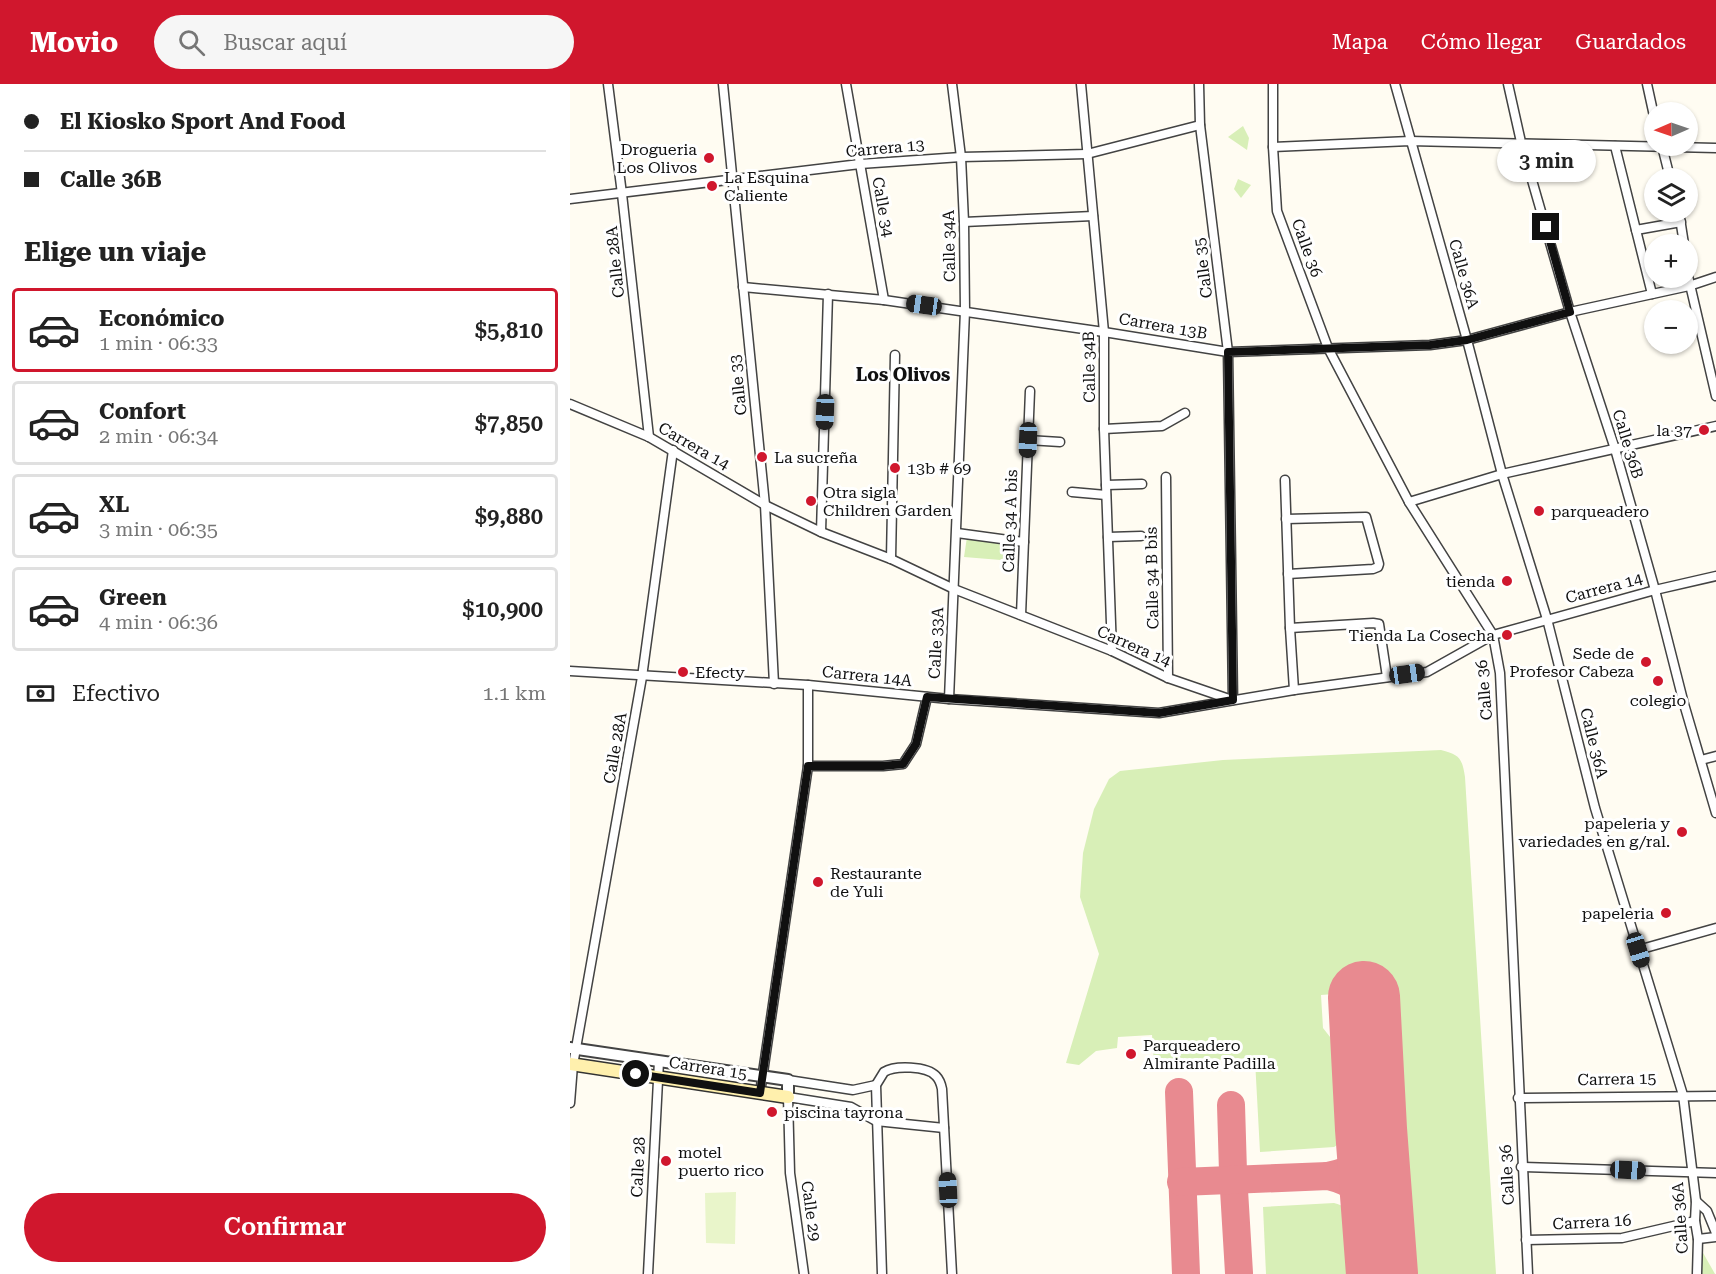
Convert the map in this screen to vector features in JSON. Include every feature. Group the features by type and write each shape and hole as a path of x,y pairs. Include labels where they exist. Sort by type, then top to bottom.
{"main road":[{"name":"Carrera 15","path":"571,1064 788,1097"}],"street":[{"name":"Calle 28A","path":"608,84 649,437"},
{"name":"Calle 33","path":"723,84 765,505 774,684"},
{"name":"Calle 34","path":"846,84 884,300"},
{"name":"Calle 34A","path":"952,84 961,157 965,311 954,588"},
{"name":"Calle 34B","path":"1081,84 1104,332 1104,429 1112,651"},
{"name":"Calle 35","path":"1199,84 1200,125 1228,352 1233,700"},
{"name":"Calle 36","path":"1273,84 1273,147 1277,211 1328,348 1409,502 1493,635 1500,673 1521,1167 1528,1274"},
{"name":"Calle 36A","path":"1395,84 1502,474 1547,619 1595,808 1683,1095 1696,1201 1697,1274"},
{"name":"Calle 36B","path":"1508,84 1521,142 1570,312 1615,449 1716,813"},
{"path":"1647,84 1651,102"},
{"name":"Carrera 13","path":"570,199 860,164 961,157 1087,154 1200,125"},
{"path":"1273,147 1410,141 1644,146"},
{"path":"1615,146 1652,294"},
{"path":"1698,147 1716,148"},
{"path":"964,222 1093,216"},
{"path":"1636,230 1681,222 1683,234"},
{"name":"Carrera 13B","path":"1698,283 1716,277"},
{"name":"Carrera 13B","path":"743,287 884,300 1228,352 1430,345 1467,340 1570,312 1680,288"},
{"path":"1689,288 1716,396"},
{"path":"821,531 828,294"},
{"path":"891,559 895,355"},
{"name":"Calle 34 A bis","path":"1021,615 1030,391"},
{"name":"Carrera 14","path":"570,404 649,437 765,505 821,531 891,559 954,588 1112,651 1168,678 1233,700 1427,672 1493,635 1655,590 1716,576"},
{"path":"1104,429 1162,426 1185,413"},
{"path":"1409,502 1502,474 1716,426"},
{"path":"1028,440 1060,442"},
{"name":"Calle 28A","path":"570,1103 573,1049 642,677 673,450"},
{"name":"Calle 34 B bis","path":"1166,477 1168,678"},
{"path":"1285,480 1294,690"},
{"path":"1106,485 1142,484"},
{"path":"1072,492 1107,495"},
{"path":"1287,519 1366,517 1379,564 1374,569 1288,574"},
{"path":"957,533 1024,542"},
{"path":"1108,537 1141,536"},
{"name":"Calle 33A","path":"949,699 954,588"},
{"path":"1290,628 1379,624 1387,677"},
{"name":"Carrera 14A","path":"570,671 808,685 949,699 1159,713 1233,700"},
{"path":"760,1093 808,766 808,685"},
{"path":"808,766 903,764 916,744 927,697"},
{"path":"1701,760 1716,756"},
{"path":"1638,950 1716,928"},
{"name":"Carrera 15","path":"573,1049 853,1090 876,1085"},
{"name":"Calle 28","path":"648,1274 659,1061"},
{"path":"882,1274 876,1085 880,1076 893,1068 925,1070 940,1081 952,1274"},
{"name":"Calle 29","path":"788,1080 790,1173 804,1274"},
{"name":"Carrera 15","path":"1518,1098 1716,1096"},
{"name":"Carrera 15","path":"788,1097 851,1107 876,1121 944,1128"},
{"path":"1521,1167 1716,1173"},
{"path":"1696,1201 1707,1211 1716,1235 1698,1239"},
{"name":"Carrera 16","path":"1526,1240 1622,1238 1695,1221"}],"green space":[{"path":"1243,126 1249,138 1247,150 1228,137"},
{"path":"1238,179 1251,185 1241,198 1234,189"},
{"path":"967,537 1014,542 1013,561 964,557"},
{"path":"1441,750 1459,758 1465,777 1496,1274 1404,1274 1385,990 1321,995 1323,1028 1341,1051 1346,1134 1342,1142 1334,1147 1260,1152 1255,1060 1252,1058 1154,1063 1152,1035 1118,1037 1117,1048 1096,1051 1079,1065 1066,1063 1099,954 1080,897 1083,853 1094,809 1109,779 1120,771 1223,760"},
{"path":"736,1192 735,1244 706,1243 705,1193"},
{"path":"1334,1203 1346,1208 1353,1218 1357,1274 1266,1274 1263,1207"},
{"path":"1702,1251 1715,1274 1702,1274"}],"taxiway":[{"path":"1179,1092 1186,1274"},
{"path":"1231,1105 1233,1172 1241,1179 1234,1190 1239,1273"},
{"path":"1328,1176 1348,1170 1360,1162 1367,1149 1371,1129"},
{"path":"1181,1182 1328,1176 1358,1189 1378,1214"}],"runway":[{"path":"1364,997 1382,1274"}],"place":[{"name":"Drogueria Los Olivos","path":"709,158"},
{"name":"La Esquina Caliente","path":"712,186"},
{"name":"la 37","path":"1704,430"},
{"name":"La sucreña","path":"762,457"},
{"name":"13b # 69","path":"895,468"},
{"name":"Otra sigla Children Garden","path":"811,501"},
{"name":"parqueadero","path":"1539,511"},
{"name":"tienda","path":"1507,581"},
{"name":"Tienda La Cosecha","path":"1507,635"},
{"name":"Sede de Profesor Cabeza","path":"1646,662"},
{"name":"Efecty","path":"683,672"},
{"name":"colegio","path":"1658,681"},
{"name":"papeleria y variedades en g/ral.","path":"1682,832"},
{"name":"Restaurante de Yuli","path":"818,882"},
{"name":"papeleria","path":"1666,913"},
{"name":"Parqueadero Almirante Padilla","path":"1131,1054"},
{"name":"piscina tayrona","path":"772,1112"},
{"name":"motel puerto rico","path":"666,1161"}],"district":[{"name":"Los Olivos","path":"903,374"}],"route":[{"path":"636,1074 760,1093 808,766 903,764 916,744 927,697 1159,713 1233,700 1228,352 1430,345 1467,340 1570,312 1546,227"}]}
